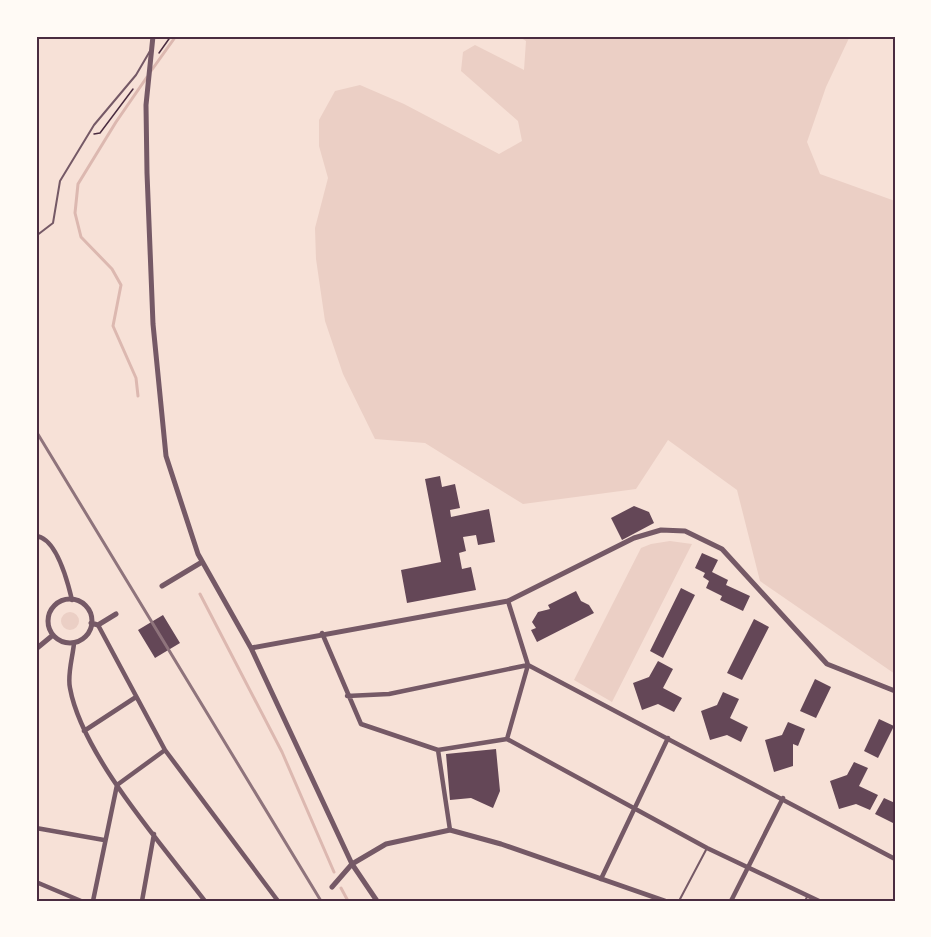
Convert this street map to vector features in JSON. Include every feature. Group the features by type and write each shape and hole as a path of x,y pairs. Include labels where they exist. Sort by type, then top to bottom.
{"street":[{"path":"153,36 146,105 153,324 166,456 202,562 250,648 352,864 377,901"},
{"path":"250,648 322,633 508,601 634,538 661,530 686,531 722,549 828,664 895,692"},
{"path":"36,536 42,537 50,544 65,571 72,600"},
{"path":"162,586 202,562"},
{"path":"116,614 94,624 86,636 74,643 62,642 53,635 48,619 51,611 63,600 72,600 84,605 94,624 165,750 278,901"},
{"path":"507,739 528,664 508,601"},
{"path":"322,633 346,696 361,724 378,732 438,750 507,739 707,848 819,901"},
{"path":"36,649 53,635"},
{"path":"74,643 69,687 84,730 117,785 205,901"},
{"path":"346,696 389,694 528,664 895,859"},
{"path":"84,730 136,698"},
{"path":"601,879 668,738"},
{"path":"93,901 117,785 165,750"},
{"path":"438,750 450,830"},
{"path":"731,901 783,798"},
{"path":"36,828 104,840"},
{"path":"332,887 352,864 386,844 450,830 501,844 665,901"},
{"path":"142,901 154,834"},
{"path":"36,882 81,901"}],"lane":[{"path":"36,236 53,223 60,181 94,125 136,75 151,49"},
{"path":"680,901 707,848"},
{"path":"805,901 808,895"}],"shaded area":[{"path":"518,36 850,36 826,87 807,142 820,174 895,201 895,674 760,581 737,490 668,440 636,489 523,504 425,443 375,439 343,374 325,321 316,259 315,228 328,178 319,146 319,120 335,91 360,85 404,104 499,154 522,141 518,121 461,71 463,52 475,45 524,70 526,41"},
{"path":"670,541 692,544 612,702 574,680 641,548"},
{"path":"70,612 76,615 79,621 76,627 70,630 64,627 61,621 64,615"}],"building":[{"path":"440,476 442,487 455,484 460,508 450,510 451,517 489,509 495,542 478,545 476,535 463,537 466,551 459,553 462,569 471,567 476,590 407,603 401,570 441,562 425,479"},
{"path":"634,506 649,512 654,523 622,540 611,518"},
{"path":"702,553 718,560 712,572 728,580 726,585 750,596 743,611 720,600 722,596 706,588 709,581 703,577 705,573 695,568"},
{"path":"681,588 695,595 663,658 650,651"},
{"path":"576,591 581,601 589,605 594,613 537,642 531,630 536,628 532,622 538,612 550,609 548,605"},
{"path":"163,615 180,643 155,658 138,630"},
{"path":"754,619 769,627 742,680 727,673"},
{"path":"658,661 673,669 663,688 682,698 674,712 658,704 642,710 633,683 649,677"},
{"path":"815,679 831,687 816,718 800,711"},
{"path":"723,692 739,699 730,718 748,727 741,742 727,735 710,740 701,711 717,705"},
{"path":"879,719 894,726 878,758 864,751"},
{"path":"788,722 805,729 798,746 793,744 793,766 774,772 765,740 782,735"},
{"path":"496,749 500,791 493,808 471,798 450,800 446,754"},
{"path":"854,762 868,768 859,786 878,795 870,810 856,804 839,809 830,781 847,775"},
{"path":"884,798 895,803 895,824 875,814"}],"waterway":[{"path":"151,71 176,36"},
{"path":"138,396 136,378 113,326 121,285 112,269 81,237 75,213 78,184 147,77"},
{"path":"200,594 282,752 334,872"},
{"path":"341,888 348,901"}],"railway":[{"path":"36,431 321,901"}]}
